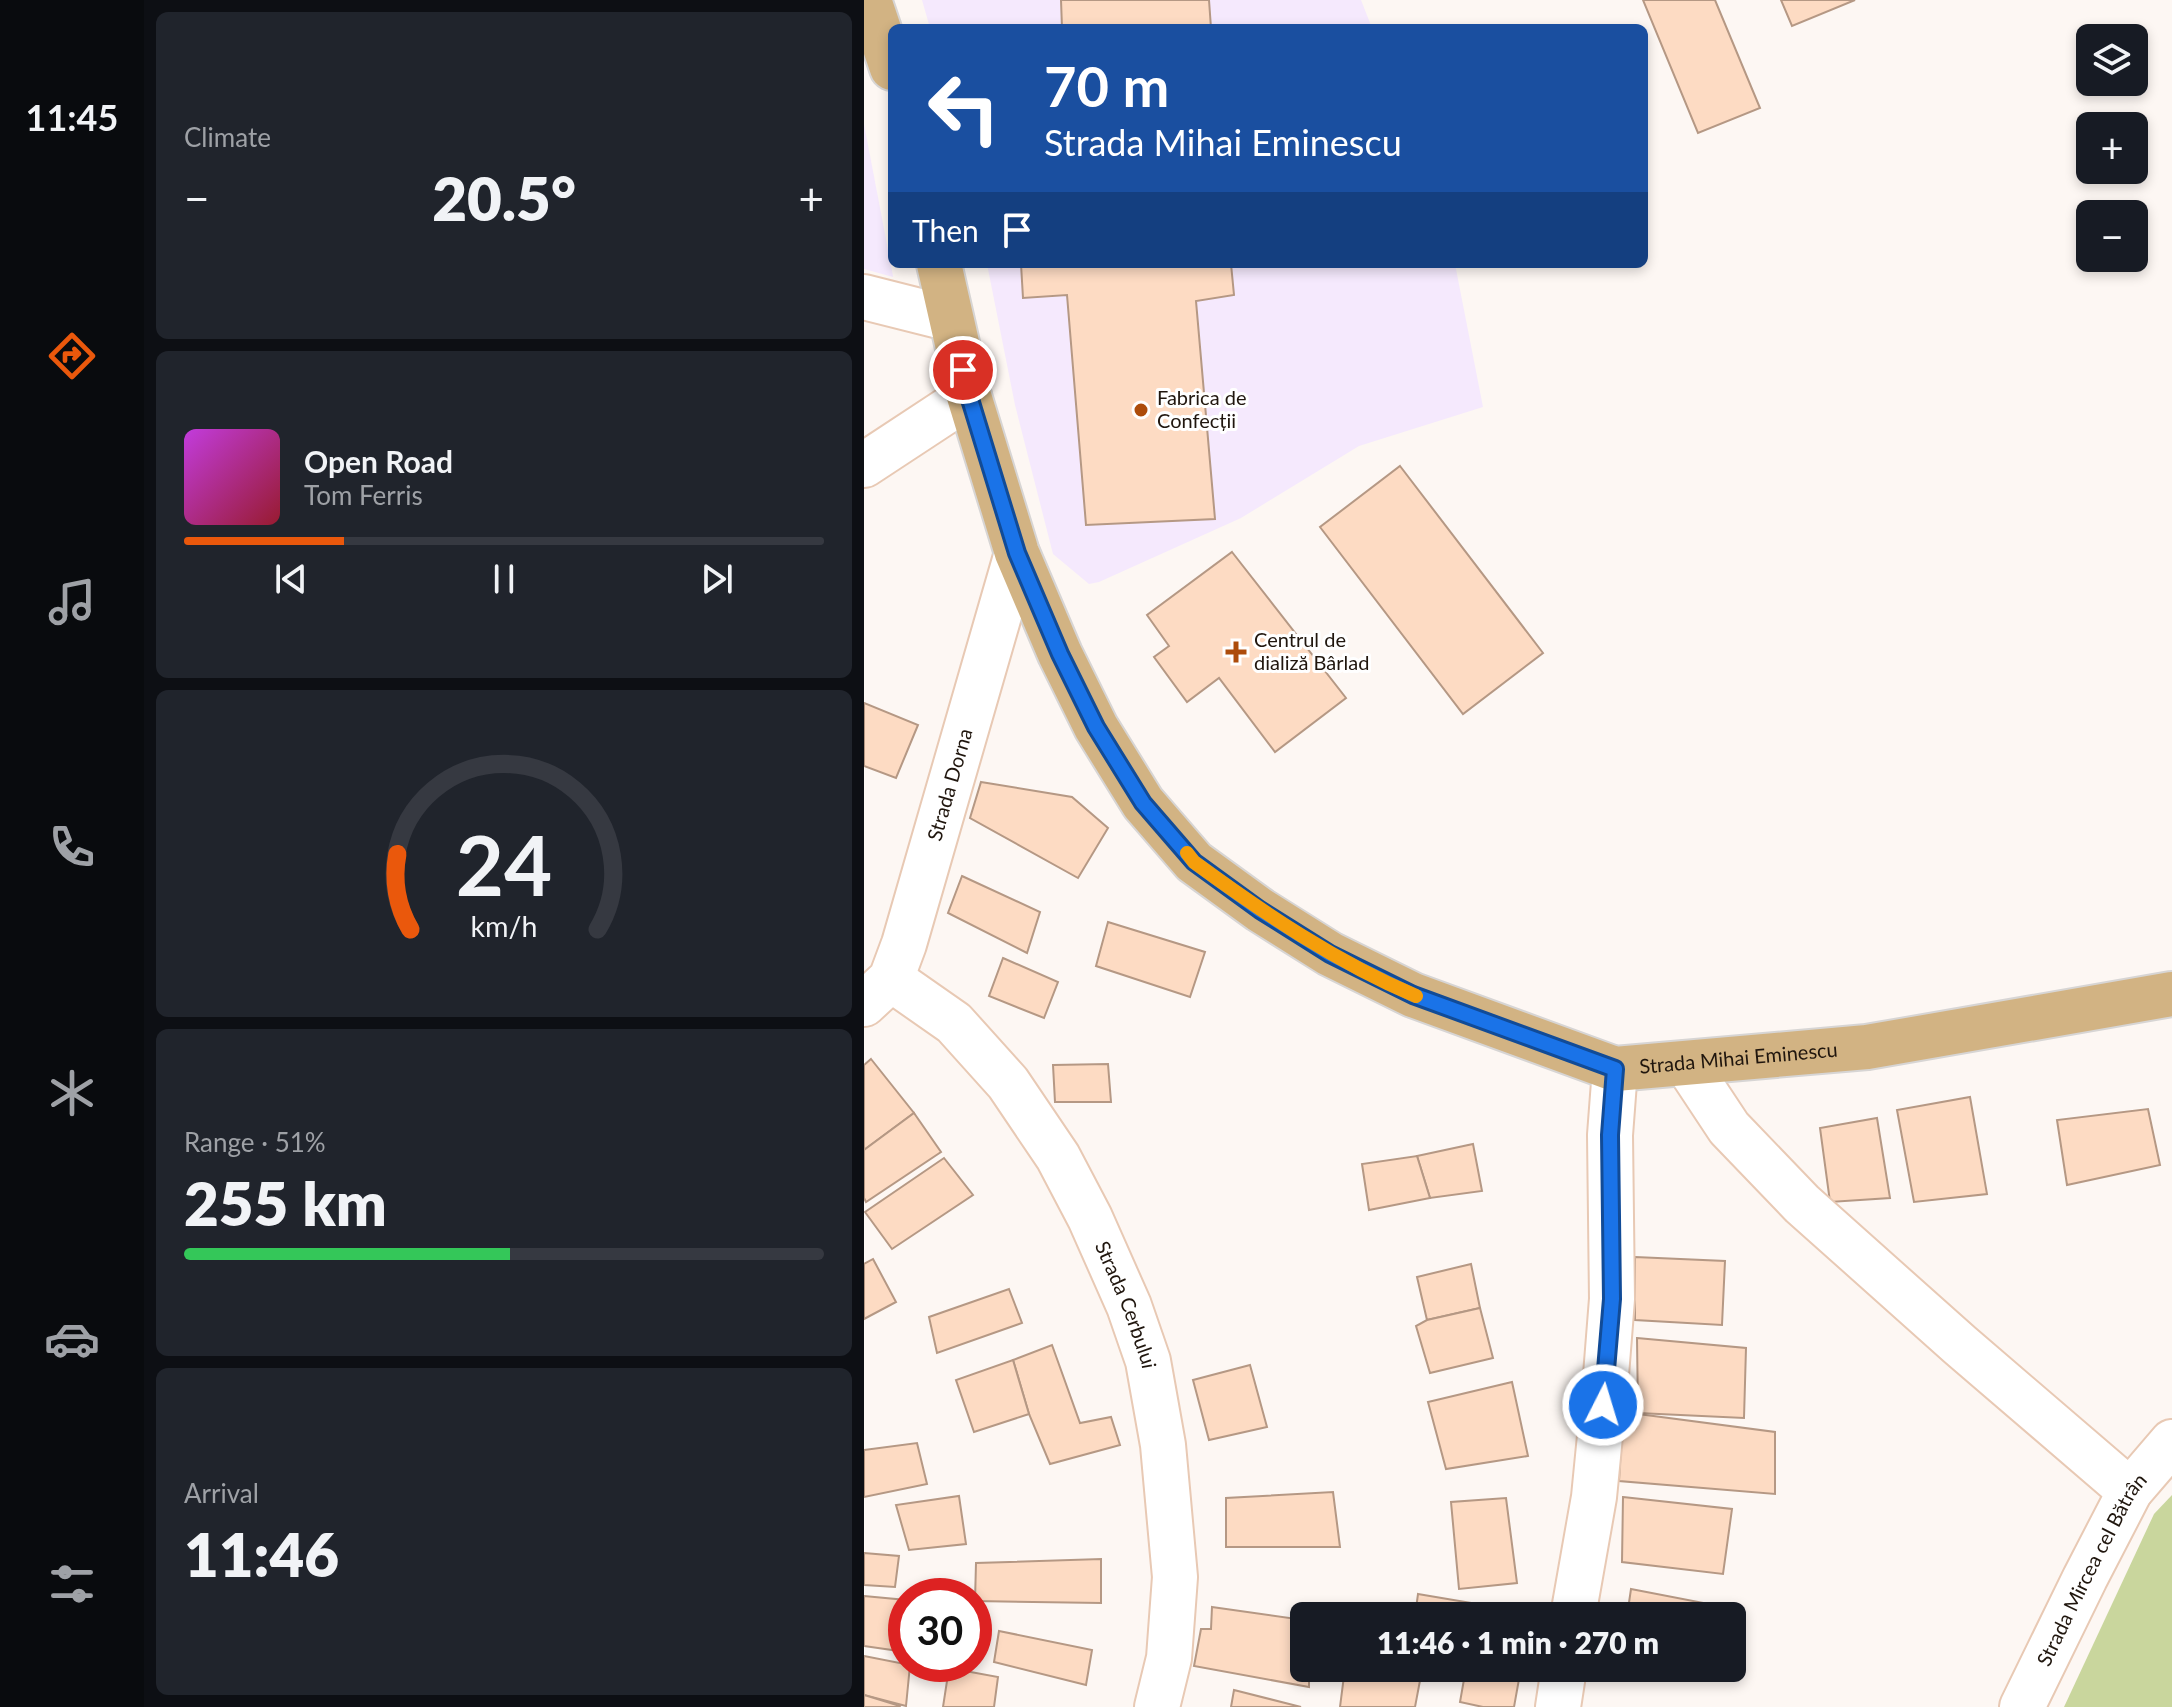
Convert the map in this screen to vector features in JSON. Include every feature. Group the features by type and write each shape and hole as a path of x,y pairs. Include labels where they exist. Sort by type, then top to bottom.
{"main road":[{"path":"869,0 888,56"},
{"name":"Strada Mihai Eminescu","path":"940,268 969,396 1017,553 1060,654 1096,727 1143,803 1194,862 1260,910 1330,954 1413,995 1615,1069 1867,1047 2172,994"}],"street":[{"path":"864,297 951,319"},
{"path":"864,465 969,396"},
{"name":"Strada Dorna","path":"878,991 904,944 1017,553"},
{"name":"Strada Cerbului","path":"878,991 954,1023 1008,1083 1058,1157 1090,1218 1129,1306 1148,1361 1163,1445 1175,1577 1169,1658 1157,1707"},
{"path":"1686,1063 1729,1128 1802,1204 2130,1491"},
{"path":"1575,1602 1594,1497 1612,1299 1610,1135 1615,1069"},
{"name":"Strada Mircea cel Bătrân","path":"2022,1707 2130,1491 2172,1442"},
{"path":"1558,1707 1562,1682"}],"shaded area":[{"path":"922,0 1361,0 1370,24 929,24"},
{"path":"864,124 888,250 888,268 891,268 893,277 864,269"},
{"path":"988,268 1456,268 1483,407 1359,446 1241,518 1089,584 1053,554 1015,405"}],"green space":[{"path":"2172,1495 2172,1707 2064,1707 2154,1514"}],"building":[{"path":"1061,0 1209,0 1211,24 1062,24"},
{"path":"1643,0 1715,0 1760,108 1698,133"},
{"path":"1781,0 1855,0 1792,26"},
{"name":"Fabrica de Confecții","path":"1021,268 1231,268 1234,295 1196,301 1215,519 1086,525 1067,295 1023,298"},
{"path":"1400,466 1543,653 1463,714 1320,527"},
{"name":"Centrul de dializă Bârlad","path":"1232,552 1346,698 1275,752 1219,678 1187,702 1154,657 1169,646 1147,615"},
{"path":"864,703 918,725 896,778 864,766"},
{"path":"981,782 1072,797 1108,828 1078,878 970,818"},
{"path":"962,876 1040,912 1027,953 948,913"},
{"path":"1108,922 1205,952 1190,997 1096,966"},
{"path":"1003,958 1058,982 1044,1018 989,996"},
{"path":"871,1059 914,1113 864,1150 864,1065"},
{"path":"1108,1064 1111,1102 1055,1102 1053,1065"},
{"path":"1970,1097 1987,1194 1914,1202 1897,1110"},
{"path":"2148,1109 2160,1165 2067,1185 2057,1120"},
{"path":"914,1113 941,1152 866,1202 864,1150"},
{"path":"1877,1118 1890,1198 1830,1202 1820,1128"},
{"path":"1473,1144 1482,1191 1430,1198 1417,1156"},
{"path":"1417,1156 1430,1198 1369,1210 1362,1164"},
{"path":"944,1158 973,1195 892,1249 865,1212"},
{"path":"1635,1257 1725,1261 1722,1325 1635,1320"},
{"path":"873,1259 896,1302 864,1319 864,1264"},
{"path":"1471,1264 1480,1308 1427,1320 1417,1277"},
{"path":"1009,1289 1022,1323 937,1353 929,1317"},
{"path":"1480,1308 1493,1358 1430,1373 1416,1326 1427,1320"},
{"path":"1637,1338 1746,1348 1744,1418 1638,1413"},
{"path":"1052,1345 1080,1423 1111,1417 1120,1445 1050,1464 1029,1414 1013,1360"},
{"path":"1013,1360 1029,1414 974,1432 956,1380"},
{"path":"1250,1365 1267,1427 1209,1440 1193,1380"},
{"path":"1512,1382 1528,1456 1446,1469 1428,1402"},
{"path":"1623,1412 1775,1432 1775,1494 1619,1481"},
{"path":"917,1443 927,1484 864,1497 864,1450"},
{"path":"1333,1492 1340,1547 1226,1547 1226,1498"},
{"path":"959,1496 966,1544 909,1550 896,1505"},
{"path":"1623,1497 1732,1509 1723,1574 1622,1562"},
{"path":"1506,1498 1517,1583 1459,1589 1451,1502"},
{"path":"864,1553 899,1556 896,1578 888,1578 888,1587 864,1585"},
{"path":"1101,1559 1101,1603 992,1601 992,1578 976,1578 976,1563"},
{"path":"1631,1589 1698,1602 1629,1602"},
{"path":"1418,1594 1466,1602 1417,1602"},
{"path":"864,1596 888,1598 888,1649 864,1646"},
{"path":"1212,1607 1290,1618 1290,1682 1309,1682 1309,1687 1194,1666 1201,1629 1211,1629"},
{"path":"999,1631 1092,1650 1086,1685 994,1662"},
{"path":"864,1656 888,1661 888,1682 908,1682 906,1706 864,1695"},
{"path":"992,1676 998,1677 994,1707 943,1707 947,1682 992,1682"},
{"path":"1343,1682 1420,1682 1415,1707 1340,1707"},
{"path":"1464,1682 1518,1682 1514,1707 1483,1707 1460,1702"},
{"path":"1234,1690 1301,1707 1231,1707"},
{"path":"864,1695 900,1706 864,1707"}],"slow traffic":[{"path":"1187,853 1194,862 1260,910 1330,954 1416,996"}],"place":[{"name":"Fabrica de Confecții","path":"1141,410"},
{"name":"Centrul de dializă Bârlad","path":"1236,652"}],"route":[{"path":"963,370 1017,553 1060,654 1096,727 1143,803 1194,862 1260,910 1330,954 1413,995 1615,1069 1610,1135 1612,1299 1603,1405"}]}
